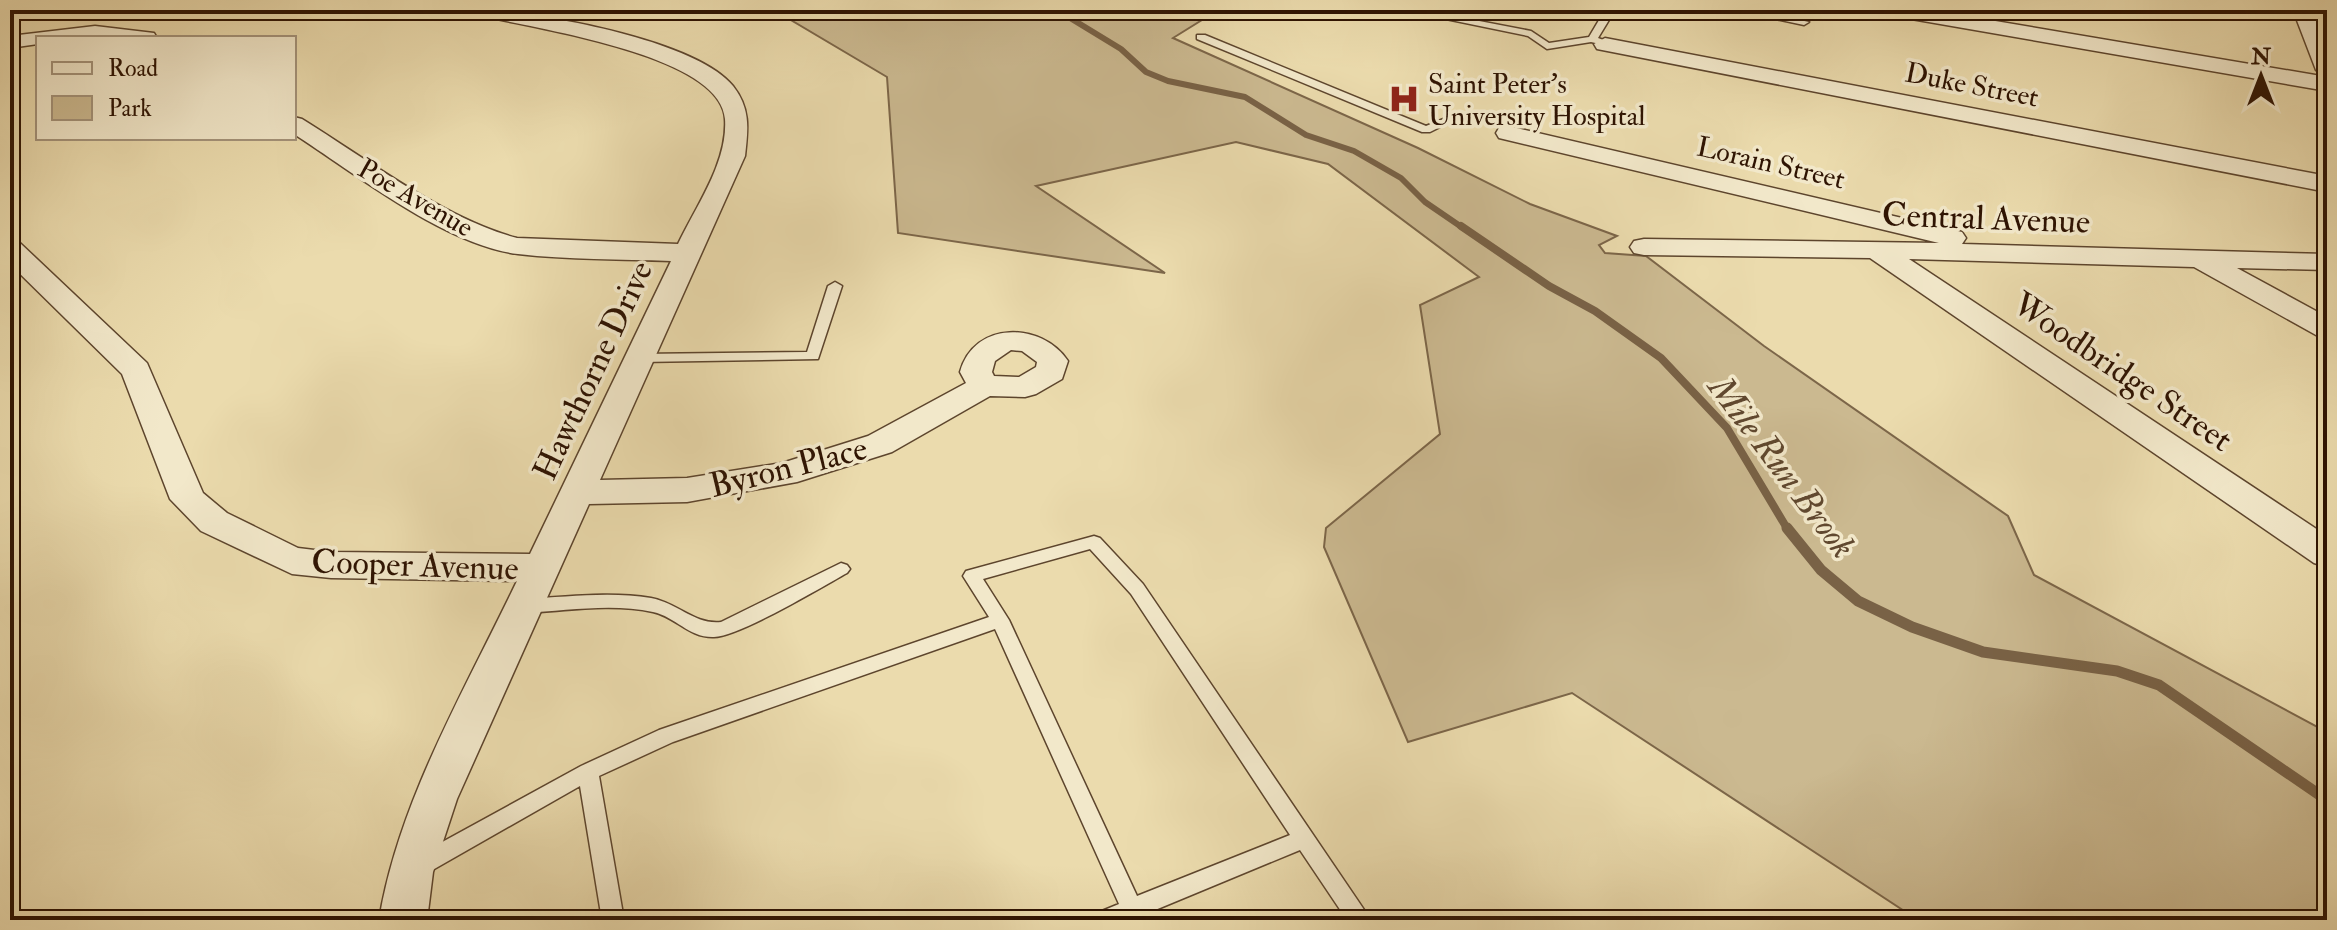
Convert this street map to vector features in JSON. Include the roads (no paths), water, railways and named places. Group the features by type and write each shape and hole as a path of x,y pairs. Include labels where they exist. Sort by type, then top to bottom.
{"street":[{"name":"Hawthorne Drive","path":"403,920 410,872 435,799 733,156 737,114 729,99 688,64 666,53 606,36 512,19 482,10"},
{"path":"1894,10 2327,84"},
{"path":"2303,10 2324,57"},
{"path":"102,32 131,12"},
{"path":"45,36 123,32 138,36"},
{"path":"10,42 36,38"},
{"name":"Duke Street","path":"1598,41 2327,184"},
{"name":"Poe Avenue","path":"296,125 445,219 486,238 517,246 689,253"},
{"name":"Lorain Street","path":"1508,133 2019,254"},
{"name":"Central Avenue","path":"1644,247 1736,246 2327,262"},
{"name":"Cooper Avenue","path":"10,249 136,370 188,499 214,522 292,561 331,565 541,568"},
{"name":"Woodbridge Street","path":"1877,250 2327,554"},
{"path":"2199,259 2327,329"},
{"name":"Byron Place","path":"577,492 687,490 785,474 880,444 984,386"}],"lane":[{"path":"1407,10 1531,34 1547,46 1598,41 1610,10"},
{"path":"1737,10 1804,22"},
{"path":"1201,37 1426,130 1446,121"},
{"path":"640,358 813,356 835,286"},
{"path":"1132,909 1000,620 972,576 1094,542 1137,589 1360,920"},
{"path":"524,606 650,604 676,613 686,623 702,631 711,632 724,629 841,569"},
{"path":"410,872 588,772 666,736 1000,620"},
{"path":"588,772 613,920"},
{"path":"1105,920 1304,839"}],"waterway":[{"name":"Mile Run Brook","path":"1057,10 1121,49 1146,72 1168,81 1245,97 1306,135 1354,151 1401,178 1425,202 1463,228"},
{"name":"Mile Run Brook","path":"1461,226 1549,286 1595,311 1661,358 1727,428 1788,530"},
{"name":"Mile Run Brook","path":"1787,528 1821,570 1858,601 1912,627 1983,652 2117,671 2159,685 2327,800"}],"place":[{"name":"Saint Peter's University Hospital","path":"1404,99"}]}
